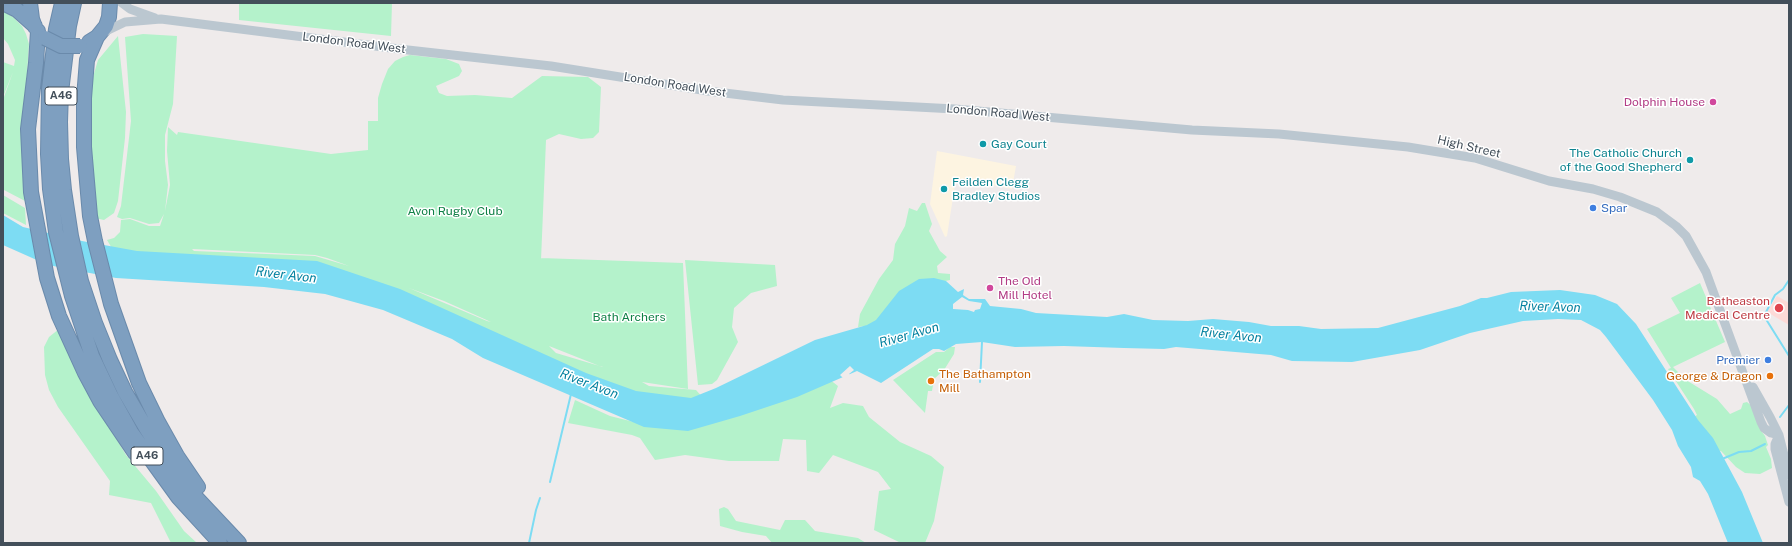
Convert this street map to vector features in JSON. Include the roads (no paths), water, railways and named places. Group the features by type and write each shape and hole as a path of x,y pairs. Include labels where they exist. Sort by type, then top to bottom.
{"highway":[{"path":"3,3 17,10 39,32 62,46 80,46 99,35"},
{"path":"30,3 31,15 39,32 28,129 31,192 47,278 60,316 74,350 100,401 122,436 150,474 176,504 219,543"},
{"name":"A46","path":"62,3 56,29 49,89 48,147 57,189 71,236 80,281 95,323 125,392 167,461 192,493 239,543"},
{"name":"A46","path":"74,3 69,26 61,100 61,159 57,189 56,232 72,296 92,356 131,432 153,465 178,497 219,543"},
{"path":"110,3 110,17 99,35 87,60 84,98 84,146 87,191 90,216 102,272 132,366 158,422 177,456 200,490 246,543"}],"street":[{"name":"London Road West","path":"122,3 130,9 161,19 399,49 551,66 708,91 783,100 955,109 1192,130"},
{"name":"London Road West","path":"99,35 125,22 161,19"},
{"name":"High Street","path":"1192,130 1279,134 1408,147 1479,159 1549,182 1593,188 1657,212 1686,236 1706,272 1744,374 1770,416 1779,435 1789,476"},
{"path":"1779,435 1775,444 1775,449 1789,502"}],"water":[{"name":"River Avon","path":"3,215 23,227 82,241 137,251 317,261 400,289 586,373 636,391 691,398 716,388 815,340 867,325 876,320 899,291 919,279 934,278 946,281 958,292 964,289 963,295 969,299 985,299 990,306 1021,309 1036,313 1107,317 1124,314 1153,320 1188,321 1213,319 1249,322 1271,326 1299,326 1321,329 1378,328 1460,306 1481,298 1511,292 1560,290 1595,295 1617,304 1636,324 1698,420 1713,438 1742,492 1763,543 1728,543 1708,494 1700,481 1693,477 1691,467 1678,446 1672,430 1653,400 1600,330 1581,320 1558,319 1523,321 1470,333 1420,350 1352,362 1292,361 1271,355 1176,347 1164,349 1064,346 1015,347 982,342 956,344 944,351 933,349 881,383 857,371 797,397 688,431 644,427 483,358 452,339 383,310 325,294 264,287 116,278 48,265 3,245","holes":["962,297 969,301 982,303 980,309 975,310 974,312 953,309 953,304"]}],"waterway":[{"path":"1789,280 1783,289 1775,295 1764,316 1789,356"},
{"path":"980,382 982,342"},
{"path":"550,482 571,394"},
{"path":"1780,417 1789,405"},
{"path":"1722,459 1739,452 1751,451 1765,444"},
{"path":"529,543 540,498"}],"place":[{"name":"Dolphin House","path":"1713,102"},
{"name":"Gay Court","path":"983,144"},
{"name":"The Catholic Church of the Good Shepherd","path":"1690,160"},
{"name":"Feilden Clegg Bradley Studios","path":"944,189"},
{"name":"Spar","path":"1593,208"},
{"name":"The Old Mill Hotel","path":"990,288"},
{"name":"Batheaston Medical Centre","path":"1779,308"},
{"name":"Premier","path":"1768,360"},
{"name":"George & Dragon","path":"1770,376"},
{"name":"The Bathampton Mill","path":"931,381"}],"park label":[{"name":"Avon Rugby Club","path":"455,211"},
{"name":"Bath Archers","path":"629,317"}]}
